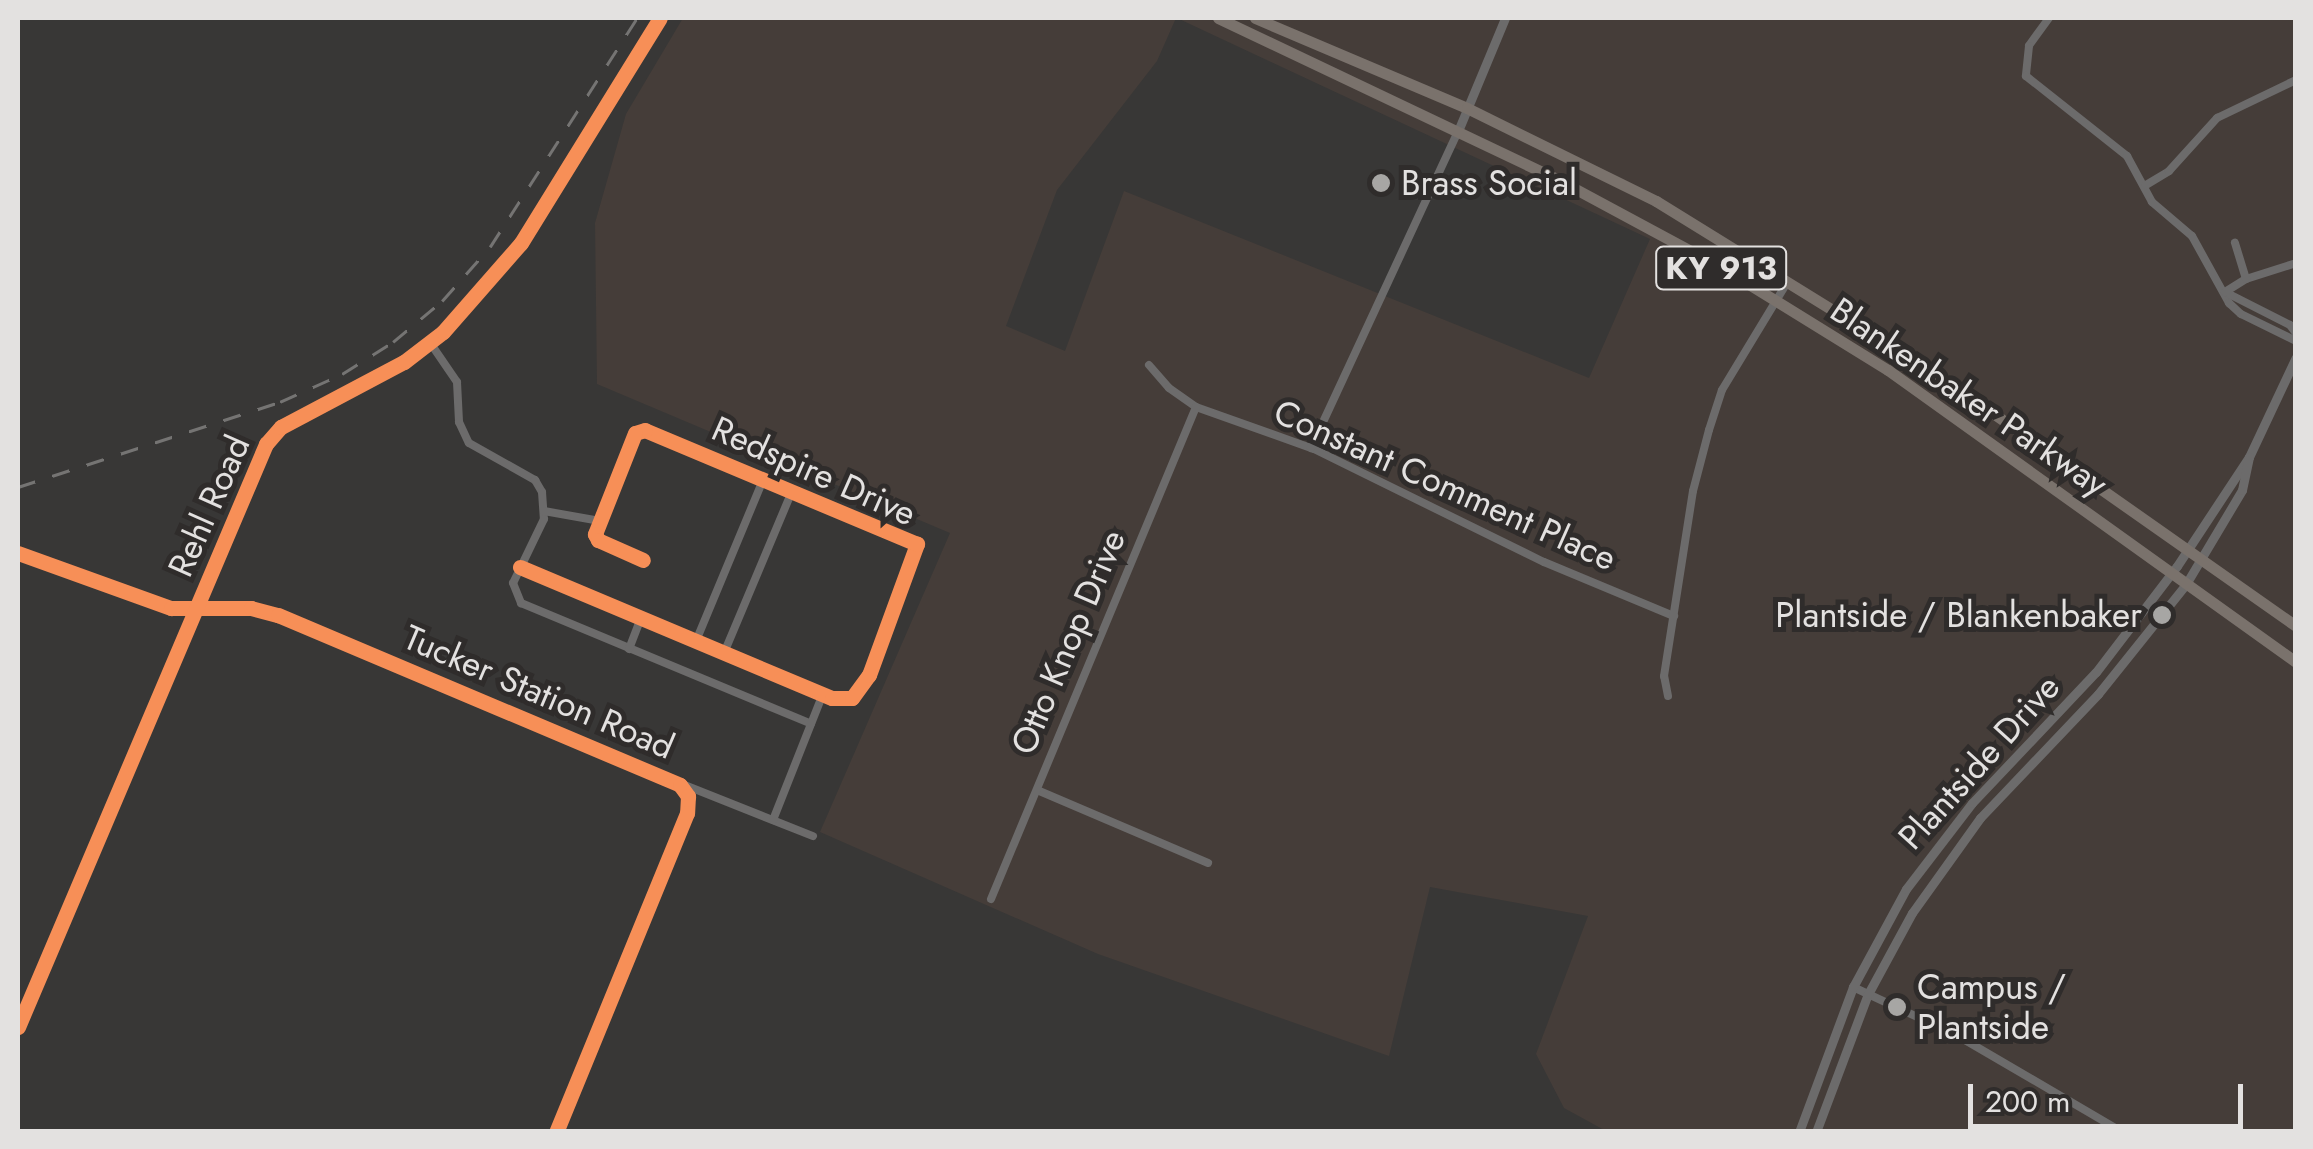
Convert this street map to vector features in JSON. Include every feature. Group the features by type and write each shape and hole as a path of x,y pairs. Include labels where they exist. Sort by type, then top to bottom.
{"main road":[{"name":"Blankenbaker Parkway","path":"1218,18 1622,213 1775,300 1947,411 2296,662"},
{"name":"Blankenbaker Parkway","path":"1255,18 1467,108 1656,201 1943,378 2296,626"}],"street":[{"name":"Rehl Road","path":"18,1026 256,465 274,433 431,344 521,242 660,18"},
{"path":"1311,448 1458,131 1505,18"},
{"path":"2049,18 2028,46 2026,76 2112,142 2146,186 2152,202 2192,236 2240,314 2296,341"},
{"path":"2146,186 2169,171 2217,118 2296,80"},
{"path":"2234,243 2246,279"},
{"path":"2225,292 2246,279 2296,263"},
{"path":"1668,696 1664,676 1693,491 1714,412 1788,281"},
{"path":"2225,292 2290,325 2296,332"},
{"path":"431,344 457,382 459,422 469,442 535,480 544,511 513,584 521,603 811,724"},
{"name":"Plantside Drive","path":"1799,1132 1853,987 1914,877 1972,802 2096,672 2172,573 2248,457 2296,356"},
{"name":"Constant Comment Place","path":"1149,365 1170,388 1196,406 1311,448 1544,562 1674,616"},
{"name":"Otto Knop Drive","path":"991,900 1196,406"},
{"name":"Redspire Drive","path":"600,521 636,432 644,430 917,544 861,691 852,698 823,694"},
{"name":"Plantside Drive","path":"1816,1132 1868,994 1892,947 1954,851 2098,694 2186,584 2242,490 2248,457"},
{"path":"696,641 762,480"},
{"path":"724,653 792,492"},
{"path":"544,511 600,521 598,540 643,560"},
{"name":"Tucker Station Road","path":"18,554 161,606 252,608 278,615 675,781 688,796 687,813 556,1132"},
{"path":"520,567 823,694 773,820"},
{"path":"629,649 641,618"},
{"path":"2026,746 2038,758"},
{"path":"675,781 813,836"},
{"path":"1037,790 1208,863"},
{"path":"1853,987 2010,1065 2122,1132"}],"shaded area":[{"path":"683,18 1176,18 1157,61 1057,190 1006,326 1065,351 1124,191 1589,378 1650,239 1177,18 2295,18 2295,1131 1606,1131 1564,1108 1536,1054 1588,916 1430,887 1389,1056 1098,954 820,832 950,533 597,384 595,223 626,114"}],"railway":[{"path":"18,487 280,402 342,374 393,342 442,301 490,247 637,18"}],"cycle path":[{"path":"18,1027 266,444 281,427 404,362 443,332 521,243 660,18"},
{"path":"520,567 832,698 852,698 869,675 917,544 645,430 635,433 595,534 598,540 643,560"},
{"path":"18,553 171,608 251,608 278,615 680,785 688,796 687,813 556,1132"}],"place":[{"name":"Brass Social","path":"1381,183"},
{"name":"Plantside / Blankenbaker","path":"2162,615"},
{"name":"Campus / Plantside","path":"1897,1007"}]}
